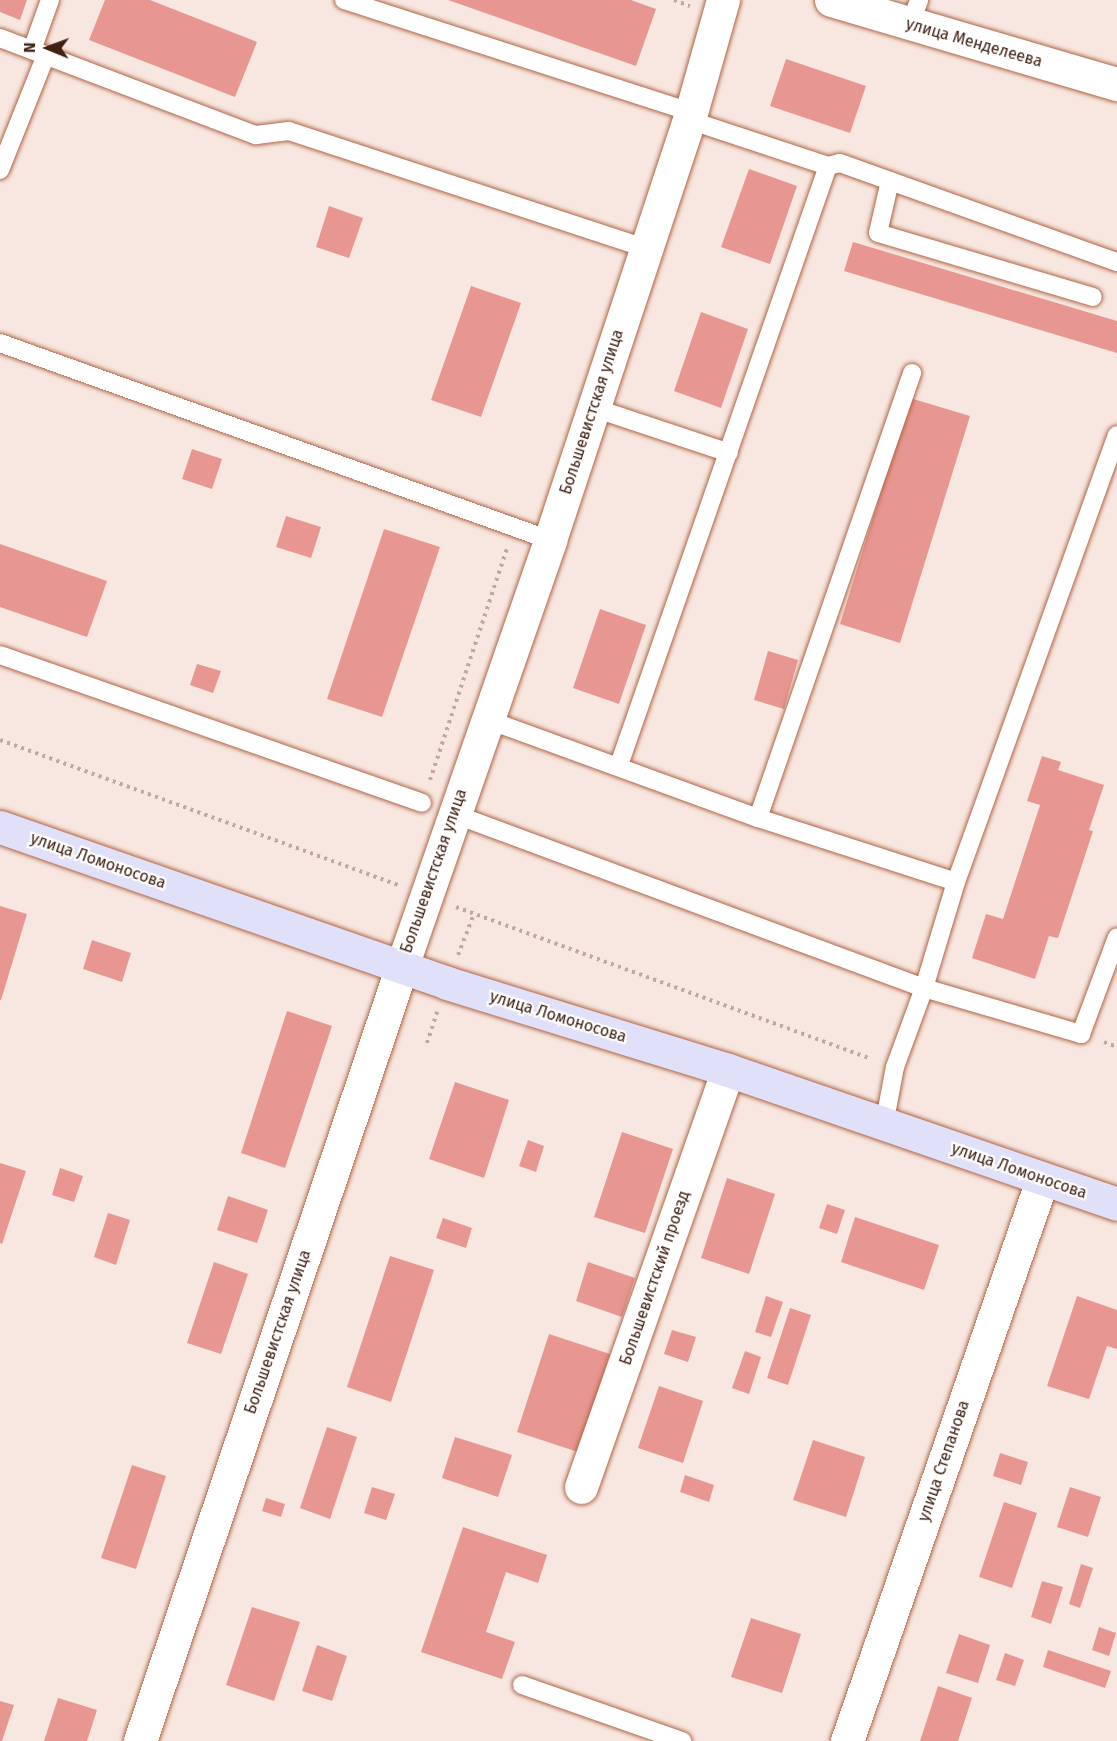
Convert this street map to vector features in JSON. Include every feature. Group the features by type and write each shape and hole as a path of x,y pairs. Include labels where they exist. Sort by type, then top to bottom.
{"main road":[{"name":"улица Ломоносова","path":"0,826 402,966 728,1070 1117,1204"}],"street":[{"name":"Большевистская улица","path":"140,1741 402,966 550,540 690,116 723,0"},
{"name":"улица Менделеева","path":"831,0 914,12 1117,84"},
{"name":"Большевистский проезд","path":"581,1486 728,1070"},
{"name":"улица Степанова","path":"847,1741 1042,1180"}],"lane":[{"path":"0,170 39,53 50,0"},
{"path":"344,0 690,116 828,166 840,164 1117,262"},
{"path":"0,38 256,135 289,131 647,249"},
{"path":"619,765 828,166"},
{"path":"890,182 878,233 1093,297"},
{"path":"0,343 550,540"},
{"path":"758,818 912,373"},
{"path":"594,408 729,453"},
{"path":"884,1125 895,1067 924,988 956,882 1117,435"},
{"path":"0,655 422,803"},
{"path":"486,720 619,765 758,818 956,882"},
{"path":"454,814 924,988 1081,1034 1117,937"},
{"path":"522,1685 682,1741"}],"path":[{"path":"422,803 514,527"}],"building":[{"path":"0,0 27,0 20,20 0,12"},
{"path":"105,0 150,0 257,42 235,97 89,40"},
{"path":"448,0 631,0 656,9 636,66"},
{"path":"786,59 866,86 850,133 770,106"},
{"path":"749,169 797,186 770,264 721,247"},
{"path":"329,206 363,218 349,258 316,247"},
{"path":"853,242 1117,321 1117,353 844,271"},
{"path":"471,286 521,303 481,417 431,400"},
{"path":"701,312 748,329 721,408 674,391"},
{"path":"910,398 970,416 900,643 840,624"},
{"path":"192,449 222,459 212,489 182,479"},
{"path":"286,516 321,527 311,558 276,547"},
{"path":"384,529 440,547 382,717 327,699"},
{"path":"0,544 107,581 87,637 0,607"},
{"path":"600,609 646,625 619,704 573,688"},
{"path":"768,651 798,660 784,709 754,700"},
{"path":"197,664 221,671 213,693 190,685"},
{"path":"1042,756 1061,762 1058,770 1104,785 1089,830 1093,831 1058,938 1049,936 1035,979 972,958 986,914 1003,919 1040,805 1027,801"},
{"path":"0,906 27,914 1,1000 0,1000"},
{"path":"92,940 131,953 122,982 83,969"},
{"path":"287,1011 332,1026 285,1168 241,1153"},
{"path":"455,1082 509,1100 484,1178 429,1159"},
{"path":"622,1132 673,1149 645,1233 594,1217"},
{"path":"528,1140 544,1146 536,1172 519,1166"},
{"path":"0,1163 26,1171 2,1244 0,1243"},
{"path":"60,1168 83,1176 74,1202 52,1195"},
{"path":"727,1178 775,1194 749,1274 701,1258"},
{"path":"228,1196 268,1210 257,1243 217,1230"},
{"path":"827,1204 845,1210 837,1234 819,1228"},
{"path":"108,1213 130,1220 116,1265 94,1257"},
{"path":"855,1217 939,1245 924,1290 841,1262"},
{"path":"443,1218 472,1228 466,1248 436,1238"},
{"path":"390,1256 434,1270 391,1402 347,1387"},
{"path":"214,1262 248,1274 221,1354 187,1343"},
{"path":"588,1262 635,1278 622,1317 576,1301"},
{"path":"766,1296 783,1302 771,1337 755,1332"},
{"path":"1077,1296 1117,1310 1117,1349 1107,1346 1089,1399 1047,1386"},
{"path":"790,1308 811,1315 788,1385 767,1378"},
{"path":"672,1330 696,1337 688,1362 664,1354"},
{"path":"549,1334 610,1354 578,1452 517,1432"},
{"path":"745,1351 761,1357 749,1394 732,1388"},
{"path":"659,1386 703,1401 683,1463 638,1448"},
{"path":"327,1427 357,1437 330,1519 300,1508"},
{"path":"455,1437 512,1455 498,1497 442,1478"},
{"path":"813,1440 865,1457 846,1517 793,1500"},
{"path":"1000,1453 1028,1462 1021,1485 993,1476"},
{"path":"132,1465 166,1476 136,1569 101,1558"},
{"path":"685,1475 714,1485 709,1502 680,1492"},
{"path":"372,1487 395,1494 386,1520 364,1513"},
{"path":"1070,1487 1101,1497 1088,1537 1057,1527"},
{"path":"266,1498 285,1504 281,1517 262,1511"},
{"path":"1004,1502 1037,1513 1012,1588 979,1577"},
{"path":"463,1527 547,1555 538,1583 506,1572 486,1632 515,1642 502,1679 421,1652"},
{"path":"1081,1564 1093,1568 1080,1608 1069,1604"},
{"path":"1042,1581 1063,1587 1051,1624 1031,1617"},
{"path":"252,1607 300,1622 274,1701 226,1685"},
{"path":"751,1618 801,1634 782,1693 731,1677"},
{"path":"1099,1627 1116,1633 1109,1656 1092,1650"},
{"path":"959,1634 990,1645 978,1683 946,1673"},
{"path":"317,1645 347,1656 332,1701 302,1691"},
{"path":"1048,1650 1111,1671 1105,1688 1043,1667"},
{"path":"1005,1653 1024,1660 1015,1686 996,1680"},
{"path":"938,1686 972,1698 958,1741 920,1741"},
{"path":"58,1698 97,1710 87,1741 44,1741"},
{"path":"0,1701 14,1705 2,1741 0,1741"}]}
